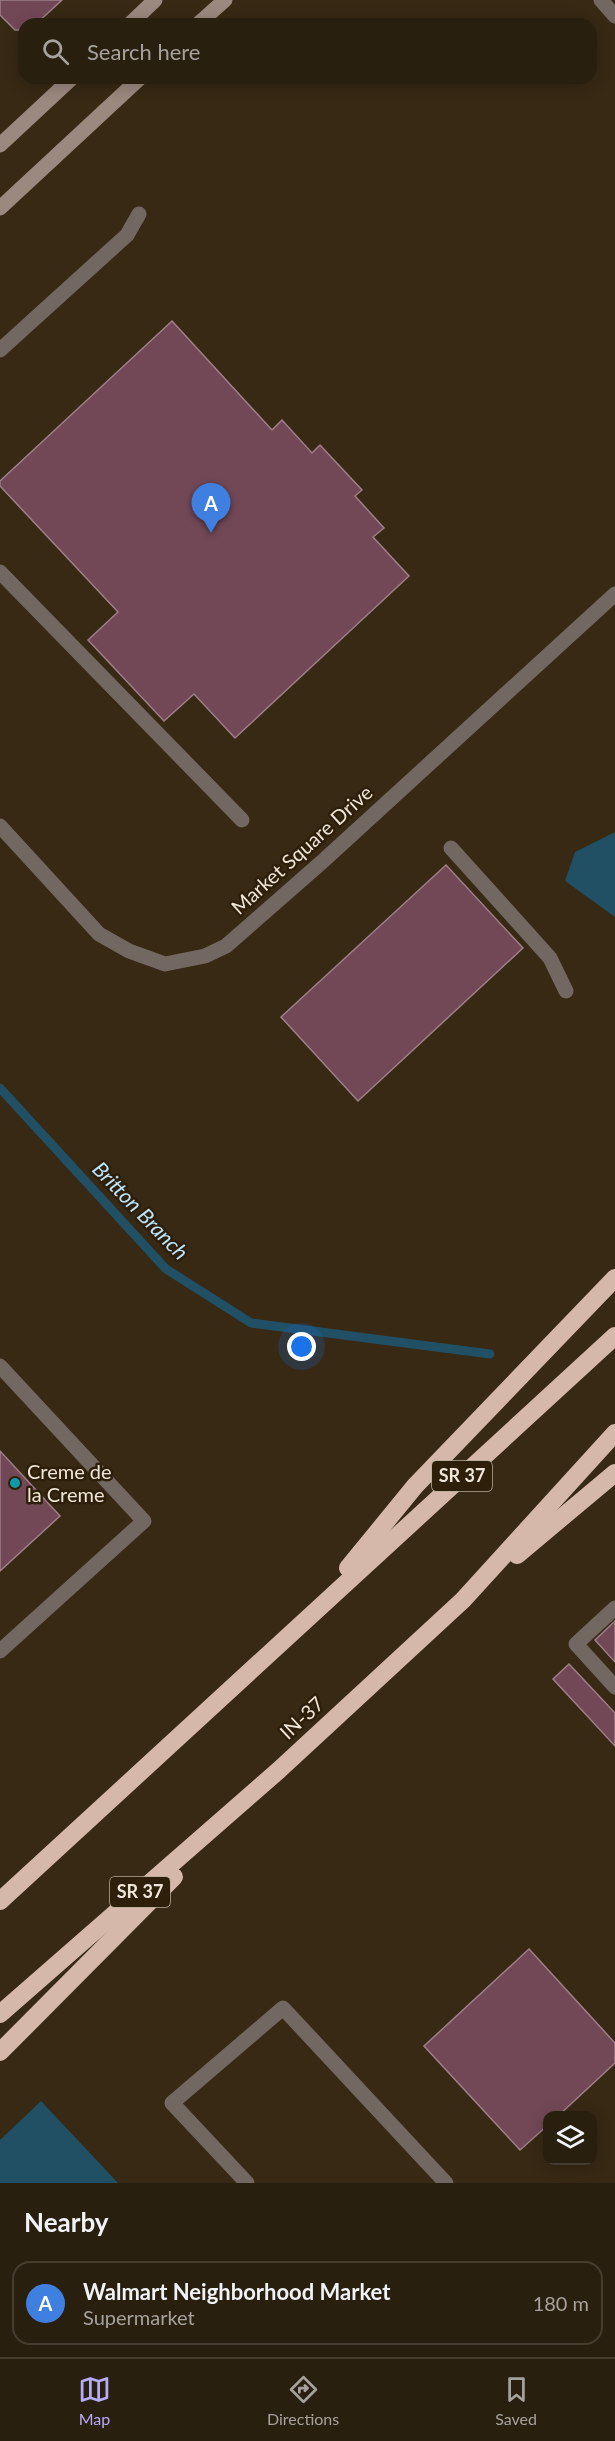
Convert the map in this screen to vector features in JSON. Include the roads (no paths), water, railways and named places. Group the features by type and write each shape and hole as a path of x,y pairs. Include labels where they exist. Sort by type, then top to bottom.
{"highway":[{"path":"309,1617 416,1486 615,1278"},
{"name":"SR 37","path":"0,1901 615,1336"},
{"name":"IN-37","path":"0,2014 279,1770 463,1600 615,1433"},
{"path":"463,1600 615,1473"},
{"path":"0,2052 279,1770"},
{"path":"0,1895 18,1885"}],"street":[{"path":"136,18 155,0"},
{"path":"205,18 225,0"},
{"path":"601,0 615,16"},
{"path":"0,145 66,84"},
{"path":"0,208 134,84"},
{"path":"0,350 127,235 140,214"},
{"path":"0,572 242,820"},
{"name":"Market Square Drive","path":"0,826 99,934 129,951 165,964 205,956 226,946 323,861 615,594"},
{"path":"451,848 550,957 566,992"},
{"path":"0,1366 144,1521 0,1651"},
{"path":"615,1608 576,1644 615,1687"},
{"path":"247,2183 172,2103 283,2008 446,2183"}],"water":[{"path":"615,832 615,917 565,881 575,852"},
{"path":"41,2101 118,2183 0,2183 0,2140"}],"waterway":[{"name":"Britton Branch","path":"0,1088 166,1269 251,1323 490,1354"}],"place":[{"name":"Walmart Neighborhood Market","path":"211,533"},
{"name":"Creme de la Creme","path":"15,1483"}]}
